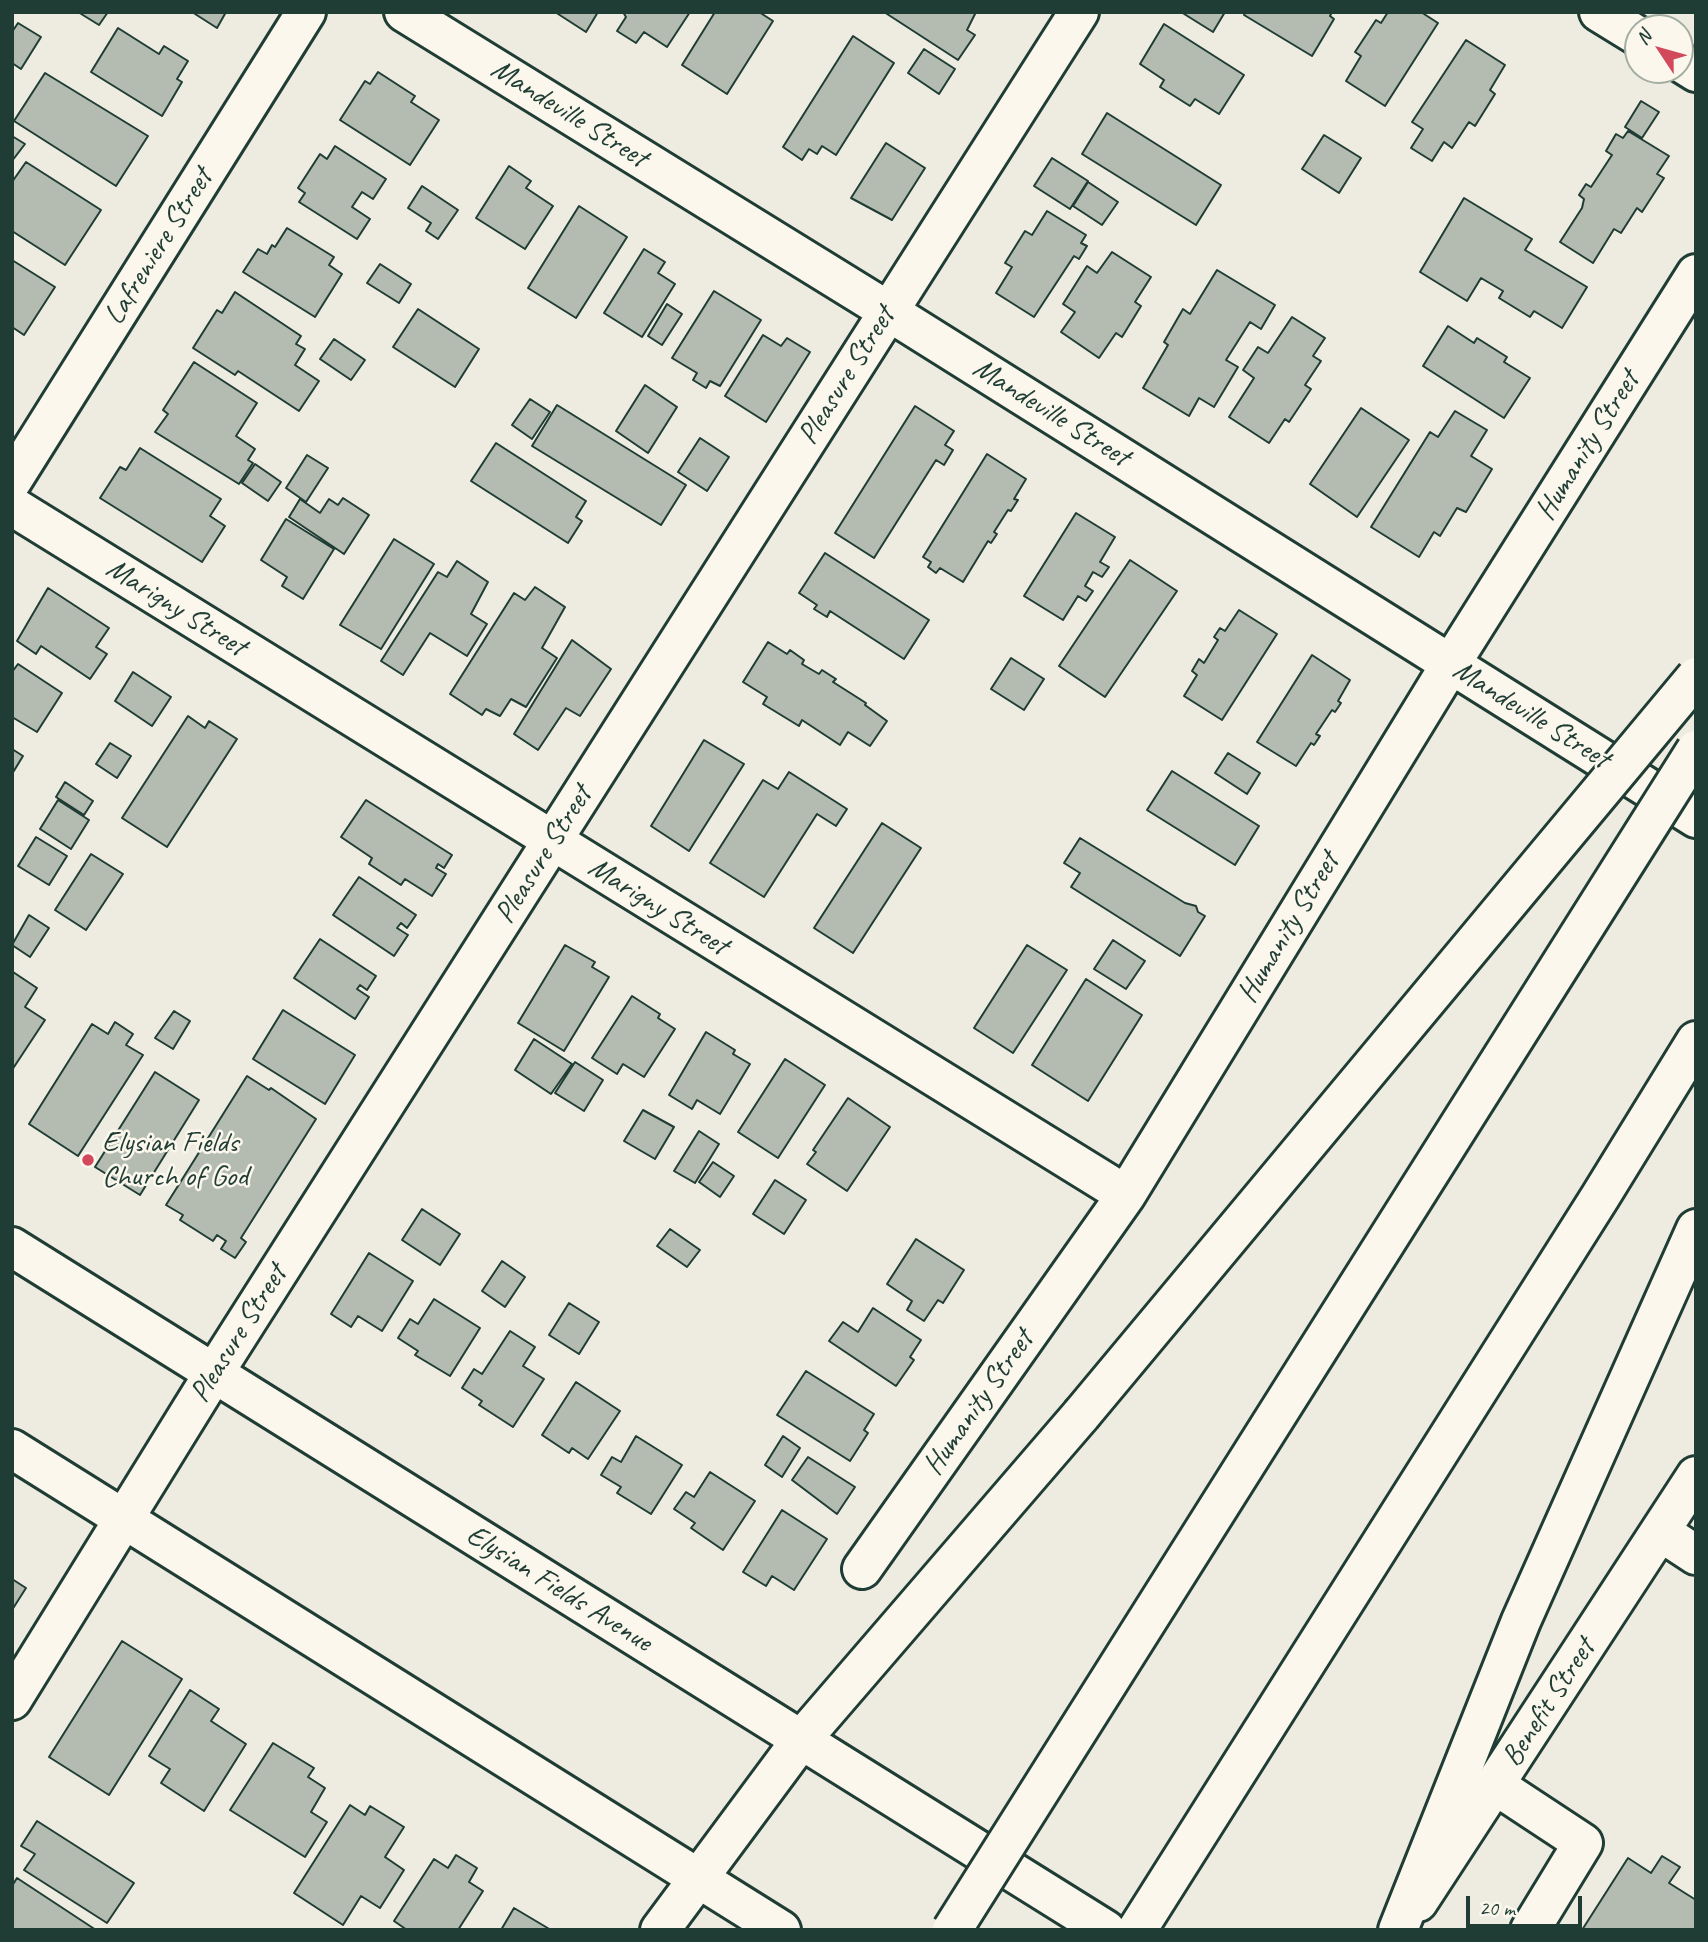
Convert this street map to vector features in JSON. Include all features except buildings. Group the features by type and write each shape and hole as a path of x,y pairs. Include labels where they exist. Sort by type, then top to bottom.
{"main road":[{"name":"Lafreniere Street","path":"12,481 306,12"},
{"name":"Mandeville Street","path":"404,12 888,311 1696,818"},
{"name":"Pleasure Street","path":"12,1700 214,1373 1079,12"},
{"path":"1599,12 1624,27"},
{"name":"Humanity Street","path":"862,1569 1126,1195 1450,665 1696,274"},
{"name":"Marigny Street","path":"12,506 1126,1195"},
{"path":"660,1930 802,1740 1081,1415 1696,677"},
{"path":"952,1930 1696,750"},
{"path":"1137,1930 1696,1041"},
{"path":"1399,1930 1521,1621 1696,1229"},
{"name":"Elysian Fields Avenue","path":"12,1247 1106,1930"},
{"path":"12,1448 781,1930"},
{"name":"Benefit Street","path":"1399,1930 1696,1476"},
{"path":"1661,1532 1696,1555"},
{"path":"1495,1785 1583,1843 1530,1930"}],"place":[{"name":"Elysian Fields Church of God","path":"88,1160"}]}
